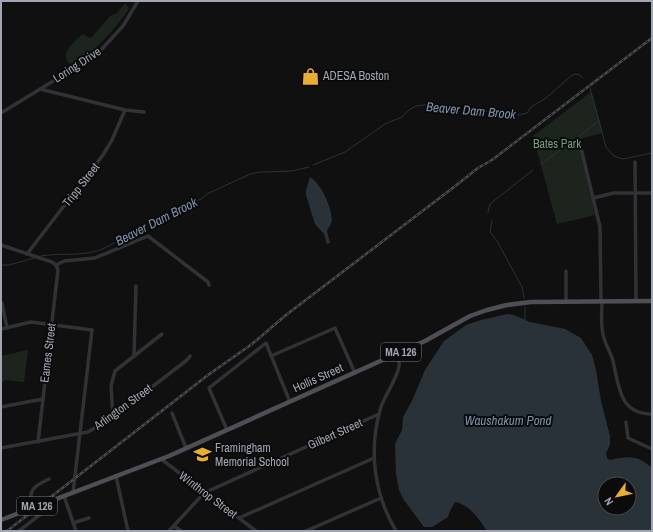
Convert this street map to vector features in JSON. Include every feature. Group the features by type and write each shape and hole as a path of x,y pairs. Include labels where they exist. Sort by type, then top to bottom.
{"main road":[{"name":"Hollis Street","path":"1,520 161,459 431,338 470,316 488,310 520,303 566,301 652,301"}],"street":[{"name":"Loring Drive","path":"1,113 101,50 123,26 138,1"},
{"path":"40,89 126,110 144,112"},
{"name":"Tripp Street","path":"27,254 104,155 126,110"},
{"path":"580,144 600,227 603,336 613,359 619,387 628,406 643,414 652,414"},
{"path":"635,162 636,301"},
{"path":"593,198 614,193 652,193"},
{"path":"1,245 56,265 64,261 89,260 148,236 208,282 209,285"},
{"name":"Eames Street","path":"38,442 58,270 56,265"},
{"path":"566,271 566,301"},
{"path":"134,355 136,286"},
{"path":"2,303 7,328"},
{"path":"1,329 30,322 92,330 73,493"},
{"path":"271,356 335,328 355,373"},
{"path":"113,417 111,399 113,376 115,372 134,355 162,334"},
{"path":"227,430 209,388 266,344 290,402"},
{"path":"396,354 399,365 398,371 385,396 379,414 375,435 374,458 381,498 388,517 396,531"},
{"name":"Arlington Street","path":"1,448 88,432 113,417 187,360 190,356"},
{"path":"1,407 43,399"},
{"path":"172,413 186,448"},
{"name":"Gilbert Street","path":"204,493 379,414"},
{"path":"626,422 628,438 652,449"},
{"path":"239,518 374,458"},
{"name":"Winthrop Street","path":"161,459 256,531"},
{"path":"116,476 128,531"},
{"path":"33,507 31,500 32,491 37,485 49,479"},
{"path":"169,531 204,493"},
{"path":"64,496 76,531"},
{"path":"306,531 381,498"},
{"path":"19,531 51,506 52,500"},
{"path":"73,523 89,518"},
{"path":"174,526 181,531"}],"green space":[{"path":"125,3 129,9 110,33 85,56 69,64 66,55 72,45 83,34 90,38 92,37 110,16 117,13"},
{"name":"Bates Park","path":"591,92 603,133 583,138 578,142 595,215 557,224 533,136"},
{"path":"28,350 24,382 4,380 4,382 1,382 1,356"}],"water":[{"path":"310,177 322,190 330,208 332,220 327,231 330,243 327,244 324,234 315,224 306,195"},
{"name":"Waushakum Pond","path":"507,314 514,315 530,322 565,329 581,338 592,355 596,370 601,401 610,436 610,445 606,453 607,458 610,460 628,457 637,459 652,468 652,531 487,531 469,509 460,503 455,502 448,517 432,527 424,527 404,500 399,490 396,474 395,444 402,430 403,417 412,401 425,370 444,341 466,325"}],"waterway":[{"name":"Beaver Dam Brook","path":"313,165 345,152 385,124 402,117 416,106 430,104 520,115 527,113 531,107 546,98 571,76 575,74 580,75 583,78"},
{"path":"590,88 606,147 614,156 623,159 652,153"},
{"path":"577,138 600,120"},
{"path":"541,164 574,140"},
{"name":"Beaver Dam Brook","path":"41,256 97,251 111,245 133,231 250,174 261,172 292,171 309,167"},
{"path":"488,212 490,204 533,170"},
{"path":"492,221 490,232 497,241 522,287 524,298"},
{"name":"Beaver Dam Brook","path":"1,265 9,265 34,258"},
{"path":"525,307 525,322"}],"railway":[{"path":"7,531 208,375 252,344 286,315 478,168 492,160 652,38"}],"place":[{"name":"ADESA Boston","path":"310,76"},
{"name":"Framingham Memorial School","path":"202,455"}]}
